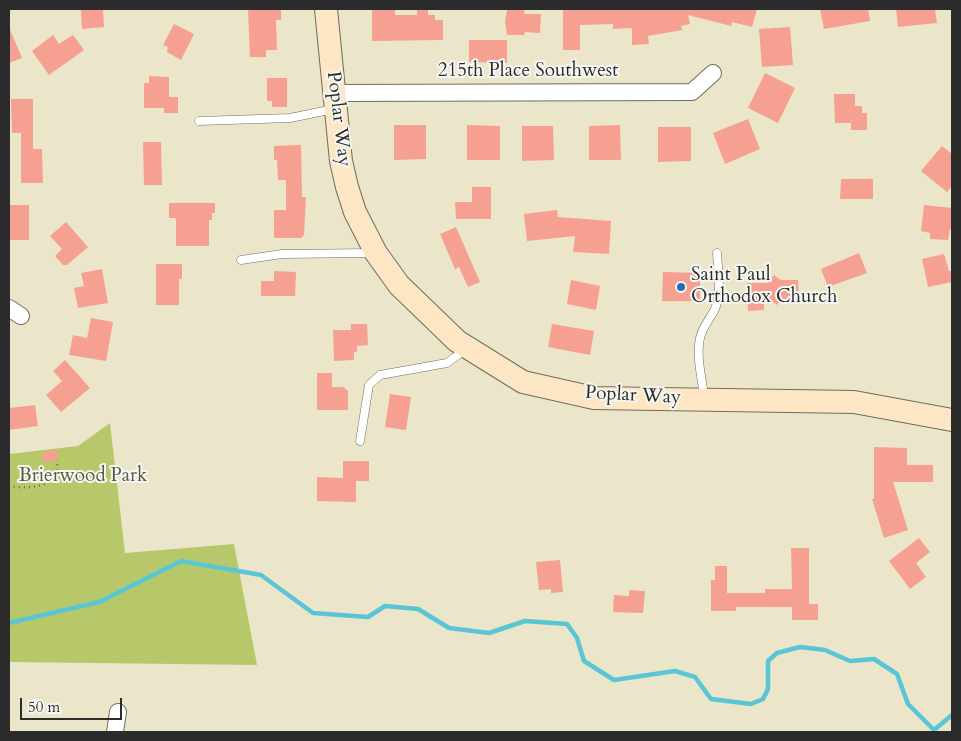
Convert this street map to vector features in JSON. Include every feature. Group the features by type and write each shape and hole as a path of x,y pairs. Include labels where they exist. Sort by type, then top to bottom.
{"main road":[{"name":"Poplar Way","path":"326,9 342,161 347,187 356,212 376,253 399,285 457,341 523,382 594,398 854,402 952,420"}],"street":[{"name":"215th Place Southwest","path":"335,101 692,92 714,73"},
{"path":"115,732 118,712"}],"lane":[{"path":"199,121 290,118 335,101"},
{"path":"241,260 282,254 376,253"},
{"path":"704,399 699,351 700,337 718,299 717,253"},
{"path":"360,440 369,385 380,375 447,363 468,348"}],"path":[{"path":"9,487 30,488 41,486 51,480 57,472 57,460"}],"green space":[{"name":"Brierwood Park","path":"110,423 125,553 234,544 257,665 9,662 9,454 78,446"}],"building":[{"path":"81,9 103,9 104,27 82,29"},
{"path":"248,9 281,9 281,20 276,20 277,50 266,50 266,57 250,57"},
{"path":"372,9 395,9 395,15 417,15 417,9 428,9 428,15 435,15 435,20 443,20 443,40 372,41"},
{"path":"563,9 757,9 752,27 732,22 731,26 688,15 690,24 681,26 682,30 648,36 649,44 632,45 632,28 613,29 613,24 580,25 580,50 563,50"},
{"path":"820,9 868,9 870,21 824,29"},
{"path":"896,9 935,9 937,23 898,27"},
{"path":"507,10 524,10 525,14 541,14 540,33 525,32 524,35 507,35 505,22"},
{"path":"174,24 194,34 181,60 167,52 168,47 163,45"},
{"path":"9,27 22,58 9,63"},
{"path":"790,27 793,65 762,67 759,29"},
{"path":"53,35 59,44 73,35 84,50 49,75 32,51"},
{"path":"469,40 507,40 507,63 469,62"},
{"path":"765,73 795,88 778,123 748,108"},
{"path":"149,76 169,77 169,97 178,97 178,113 164,113 164,108 144,108 144,83 149,83"},
{"path":"267,78 287,78 287,107 272,107 272,101 267,101"},
{"path":"834,94 855,94 855,106 862,106 862,113 867,113 867,130 851,130 851,123 835,123"},
{"path":"11,99 33,99 33,149 42,149 43,183 21,183 21,133 12,133"},
{"path":"748,119 760,149 725,164 713,133"},
{"path":"394,125 426,125 426,159 394,160"},
{"path":"467,125 500,126 500,160 467,160"},
{"path":"620,125 621,160 589,160 589,126"},
{"path":"522,126 553,126 554,160 522,161"},
{"path":"658,127 691,127 691,161 658,162"},
{"path":"143,142 161,142 162,185 144,185"},
{"path":"301,145 302,197 306,197 304,235 301,238 274,238 274,210 286,210 286,180 278,180 277,160 274,160 274,146"},
{"path":"942,146 952,154 952,186 947,192 921,171"},
{"path":"841,179 873,179 873,199 840,199"},
{"path":"472,187 491,187 491,219 456,219 455,202 472,202"},
{"path":"169,203 215,203 215,213 212,213 212,220 209,220 209,246 176,246 176,218 169,218"},
{"path":"9,205 29,205 29,240 9,240"},
{"path":"924,205 952,208 952,229 950,229 948,240 930,239 930,233 921,231"},
{"path":"557,210 558,217 611,221 609,254 573,252 575,236 527,241 524,214"},
{"path":"66,222 88,247 67,265 63,265 55,256 62,249 50,236"},
{"path":"456,227 480,282 468,287 459,267 455,269 440,234"},
{"path":"859,253 867,273 828,287 821,269"},
{"path":"944,254 949,271 952,271 952,282 928,287 922,259"},
{"path":"156,264 182,264 182,279 179,279 179,305 156,305"},
{"path":"102,269 108,303 78,308 74,288 84,286 81,273"},
{"path":"274,271 296,272 295,296 261,296 261,281 274,281"},
{"name":"Saint Paul Orthodox Church","path":"663,272 700,273 700,301 662,301"},
{"path":"774,275 781,280 798,280 799,299 782,299 777,305 764,294 764,310 748,311 747,283 768,283"},
{"path":"571,280 600,286 596,310 567,304"},
{"path":"91,318 113,322 106,361 69,355 73,335 87,338"},
{"path":"351,324 367,324 368,345 357,346 357,352 354,352 354,360 334,361 333,330 351,330"},
{"path":"552,324 594,331 590,355 548,347"},
{"path":"65,360 90,388 61,412 46,395 62,381 53,371"},
{"path":"317,373 332,373 332,387 343,387 348,391 348,410 317,410"},
{"path":"390,394 411,397 406,430 385,427"},
{"path":"35,405 38,426 9,430 9,408"},
{"path":"874,447 907,448 907,465 933,465 933,482 893,482 908,530 884,538 872,499 874,499"},
{"path":"57,450 58,460 43,462 42,452"},
{"path":"343,461 369,461 369,481 356,481 356,502 317,501 317,477 343,478"},
{"path":"919,538 930,552 916,563 926,577 910,589 889,561"},
{"path":"791,548 809,548 809,604 818,604 818,620 792,620 792,607 736,607 736,611 711,611 711,580 715,580 715,566 727,566 727,593 765,593 765,589 792,589"},
{"path":"560,560 563,592 551,593 551,589 539,590 536,562"},
{"path":"629,590 645,591 643,613 613,612 614,595 629,596"}],"waterway":[{"path":"9,623 99,602 181,561 261,575 313,613 368,617 385,606 418,609 449,628 489,633 525,621 567,624 577,638 584,661 614,680 675,671 695,677 711,699 751,704 763,699 768,689 768,661 777,653 800,647 825,650 850,661 874,659 897,674 908,704 934,730 952,715"}],"place":[{"name":"Saint Paul Orthodox Church","path":"681,287"}]}
